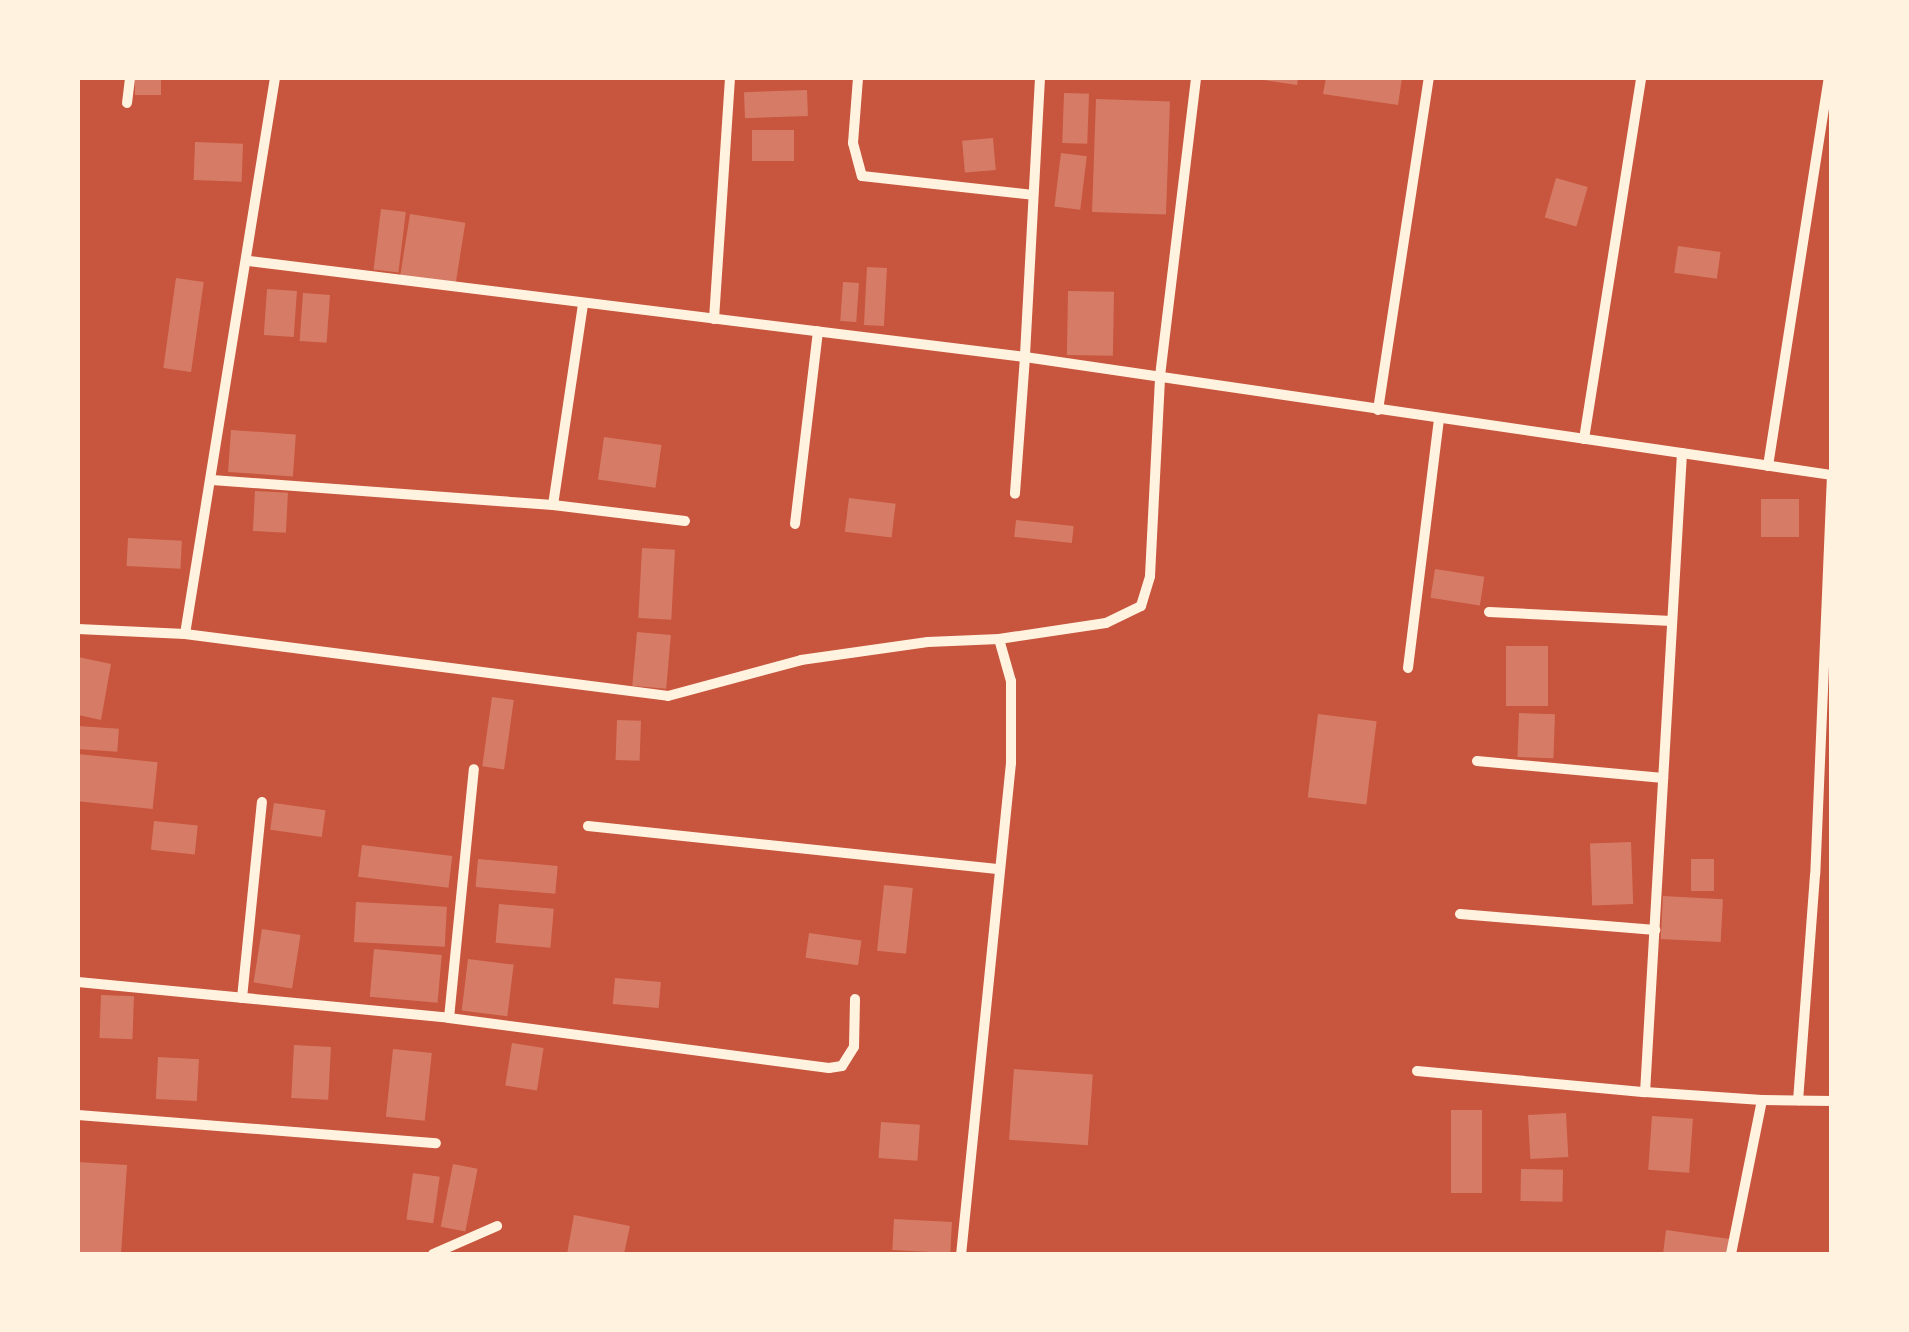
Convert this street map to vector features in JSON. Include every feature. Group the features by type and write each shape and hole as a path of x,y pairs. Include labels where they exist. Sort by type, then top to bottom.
{"street":[{"path":"127,103 130,78"},
{"path":"185,634 249,260 275,78"},
{"path":"714,319 730,78"},
{"path":"858,78 854,143 862,176 1034,195"},
{"path":"1015,494 1040,78"},
{"path":"78,629 185,634 668,696 800,660 928,642 1000,639 1106,623 1141,606 1150,576 1160,376 1196,78"},
{"path":"1378,410 1429,78"},
{"path":"1584,439 1641,78"},
{"path":"1768,466 1828,78"},
{"path":"249,260 583,305 1025,357 1832,475 1816,875 1798,1100"},
{"path":"553,504 583,305"},
{"path":"795,524 818,331"},
{"path":"1408,668 1438,418"},
{"path":"1645,1092 1682,453"},
{"path":"212,480 553,504 684,521"},
{"path":"1490,612 1672,621"},
{"path":"961,1254 996,869 1011,763 1011,680 1000,639"},
{"path":"1477,761 1663,778"},
{"path":"449,1018 474,770"},
{"path":"242,998 262,802"},
{"path":"588,826 996,869"},
{"path":"1460,914 1654,930"},
{"path":"78,982 449,1018 828,1068 842,1066 854,1047 856,999"},
{"path":"1417,1071 1645,1092 1832,1102"},
{"path":"1731,1254 1762,1100"},
{"path":"78,1115 436,1143"},
{"path":"434,1254 497,1226"}],"building":[{"path":"135,78 161,78 161,95 135,95"},
{"path":"1250,78 1298,78 1297,85"},
{"path":"1326,78 1402,78 1398,105 1323,94"},
{"path":"807,90 808,116 745,118 744,92"},
{"path":"1064,93 1089,94 1087,144 1062,143"},
{"path":"1096,99 1170,102 1166,215 1092,212"},
{"path":"752,130 794,130 794,161 752,161"},
{"path":"993,138 996,170 965,173 962,141"},
{"path":"195,142 243,144 242,182 194,180"},
{"path":"1061,153 1087,156 1080,210 1054,207"},
{"path":"1556,178 1588,187 1576,227 1545,217"},
{"path":"381,209 406,212 398,273 374,270"},
{"path":"410,214 465,223 456,284 400,275"},
{"path":"1678,246 1721,252 1717,279 1674,273"},
{"path":"867,267 887,268 884,326 864,325"},
{"path":"176,278 204,282 191,372 163,368"},
{"path":"843,282 859,283 856,322 840,321"},
{"path":"267,289 297,291 294,337 264,335"},
{"path":"1068,291 1114,292 1113,356 1067,355"},
{"path":"303,293 330,295 327,343 300,341"},
{"path":"231,430 296,435 293,476 228,472"},
{"path":"604,437 661,445 655,488 598,480"},
{"path":"255,491 288,493 286,533 253,531"},
{"path":"849,498 896,504 892,537 845,532"},
{"path":"1761,499 1799,499 1799,537 1761,537"},
{"path":"1016,520 1074,526 1072,543 1014,537"},
{"path":"128,538 182,541 180,569 127,566"},
{"path":"642,548 675,550 671,620 638,618"},
{"path":"1435,569 1484,577 1480,605 1430,598"},
{"path":"637,632 671,635 666,689 632,686"},
{"path":"1506,646 1548,646 1548,706 1506,706"},
{"path":"78,657 111,664 101,720 78,715"},
{"path":"492,697 514,700 504,769 482,766"},
{"path":"1519,713 1555,714 1553,758 1517,757"},
{"path":"1318,714 1377,721 1366,805 1308,797"},
{"path":"617,720 641,721 640,761 616,760"},
{"path":"78,726 119,729 117,752 78,749"},
{"path":"78,754 158,762 153,809 78,801"},
{"path":"274,803 325,810 322,837 270,830"},
{"path":"154,821 198,826 195,854 151,850"},
{"path":"1631,842 1633,904 1592,905 1590,843"},
{"path":"362,845 452,856 448,888 358,877"},
{"path":"478,859 558,866 555,894 476,887"},
{"path":"1691,859 1714,859 1714,891 1691,891"},
{"path":"884,885 913,888 906,954 877,951"},
{"path":"1663,896 1723,899 1721,942 1661,939"},
{"path":"356,902 447,907 445,947 354,942"},
{"path":"499,904 554,909 550,948 496,943"},
{"path":"262,929 301,935 292,988 254,982"},
{"path":"809,933 861,940 858,965 806,958"},
{"path":"374,949 442,955 438,1003 370,997"},
{"path":"468,959 514,965 507,1016 462,1011"},
{"path":"615,978 661,982 659,1008 613,1004"},
{"path":"101,995 134,996 132,1039 99,1038"},
{"path":"512,1043 544,1048 537,1090 505,1085"},
{"path":"294,1045 331,1047 328,1100 291,1098"},
{"path":"393,1049 432,1053 425,1121 386,1117"},
{"path":"158,1057 199,1059 197,1101 156,1099"},
{"path":"1014,1069 1093,1075 1088,1145 1009,1140"},
{"path":"1451,1110 1482,1110 1482,1193 1451,1193"},
{"path":"1566,1113 1568,1157 1530,1159 1528,1115"},
{"path":"1652,1116 1693,1119 1689,1173 1648,1170"},
{"path":"881,1122 920,1125 917,1161 878,1158"},
{"path":"78,1162 127,1165 121,1254 78,1254"},
{"path":"453,1164 478,1169 465,1232 441,1227"},
{"path":"1521,1169 1563,1170 1562,1202 1520,1201"},
{"path":"413,1173 440,1177 433,1223 406,1220"},
{"path":"574,1215 630,1226 624,1254 567,1254"},
{"path":"894,1219 952,1222 950,1253 892,1250"},
{"path":"1666,1230 1730,1239 1728,1254 1663,1254"}]}
